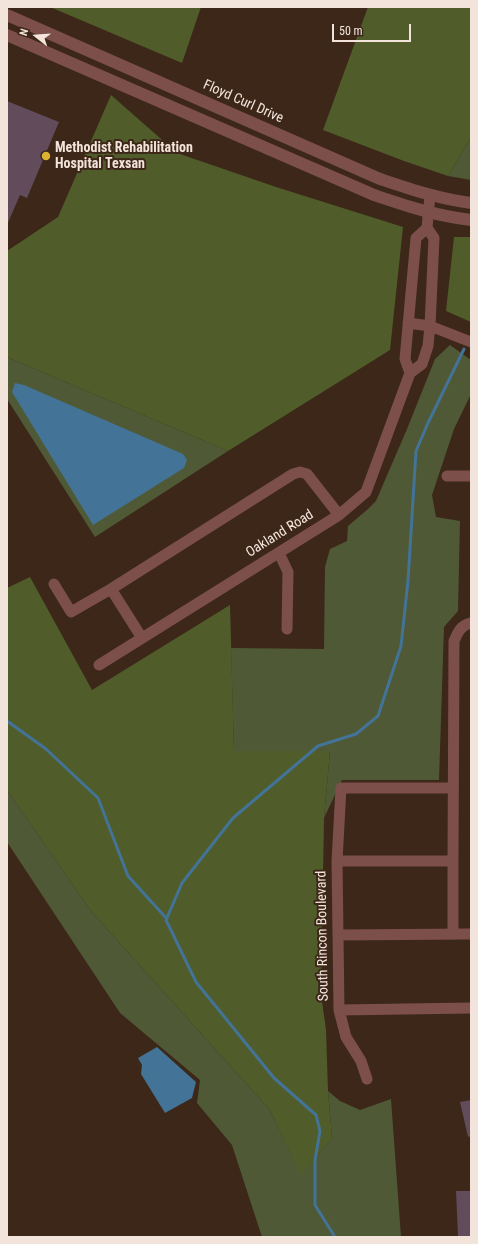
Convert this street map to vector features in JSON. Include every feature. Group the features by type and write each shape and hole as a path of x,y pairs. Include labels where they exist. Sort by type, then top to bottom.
{"street":[{"name":"Floyd Curl Drive","path":"7,15 380,179 448,200 471,203"},
{"path":"7,34 374,195 428,213 445,217 471,220"},
{"path":"410,373 405,359 416,238 426,228 430,195"},
{"name":"Oakland Road","path":"99,665 339,515 366,492 410,373 422,364 428,346 434,238 426,228"},
{"path":"408,323 430,326 471,342"},
{"path":"54,584 71,612 111,589 293,474 300,472 307,474 339,515"},
{"path":"447,476 471,476"},
{"path":"279,553 288,572 287,629"},
{"path":"111,589 142,638"},
{"path":"453,934 454,641 459,630 468,623 471,623"},
{"name":"South Rincon Boulevard","path":"367,1079 361,1061 346,1037 338,1010 336,861 341,788 453,788"},
{"path":"336,861 453,861"},
{"path":"338,935 471,934"},
{"path":"338,1010 471,1008"}],"green space":[{"path":"50,7 201,7 182,63"},
{"path":"368,7 471,7 471,137 448,176 323,130"},
{"path":"111,95 177,153 276,187 403,227 390,350 228,451 7,357 7,251 58,217"},
{"path":"471,137 471,180 448,176"},
{"path":"454,237 471,237 471,322 446,311"},
{"path":"450,345 471,360 471,394 454,429 432,495 436,517 460,521 458,611 444,627 439,780 342,780 324,818 330,751 234,752 231,648 324,649 325,567 330,549 347,541 348,526 376,501 435,359"},
{"path":"7,357 228,451 95,537 7,399"},
{"path":"30,577 92,690 230,605 234,751 330,751 324,818 321,994 326,1030 328,1091 332,1138 301,1175 270,1110 91,911 7,790 7,588"},
{"path":"7,790 91,911 270,1110 301,1174 332,1138 328,1091 340,1101 360,1110 391,1099 401,1237 262,1237 232,1145 197,1103 200,1080 120,1013 7,842"}],"water":[{"path":"15,383 24,385 183,454 187,460 184,468 93,525 12,392"},
{"path":"157,1047 196,1082 192,1098 165,1113 141,1074 142,1065 138,1058"}],"building":[{"path":"7,101 59,122 27,198 20,195 7,225"},
{"path":"471,1100 471,1136 468,1137 460,1102"},
{"path":"456,1191 471,1191 471,1237 458,1237"}],"waterway":[{"path":"166,920 182,883 233,818 318,746 356,734 378,716 401,646 408,581 416,451 464,349"},
{"path":"7,721 46,749 98,798 128,876 167,919 166,920 196,982 274,1078 316,1115 320,1131 315,1160 315,1205 335,1237"}],"place":[{"name":"Methodist Rehabilitation Hospital Texsan","path":"46,156"}]}
